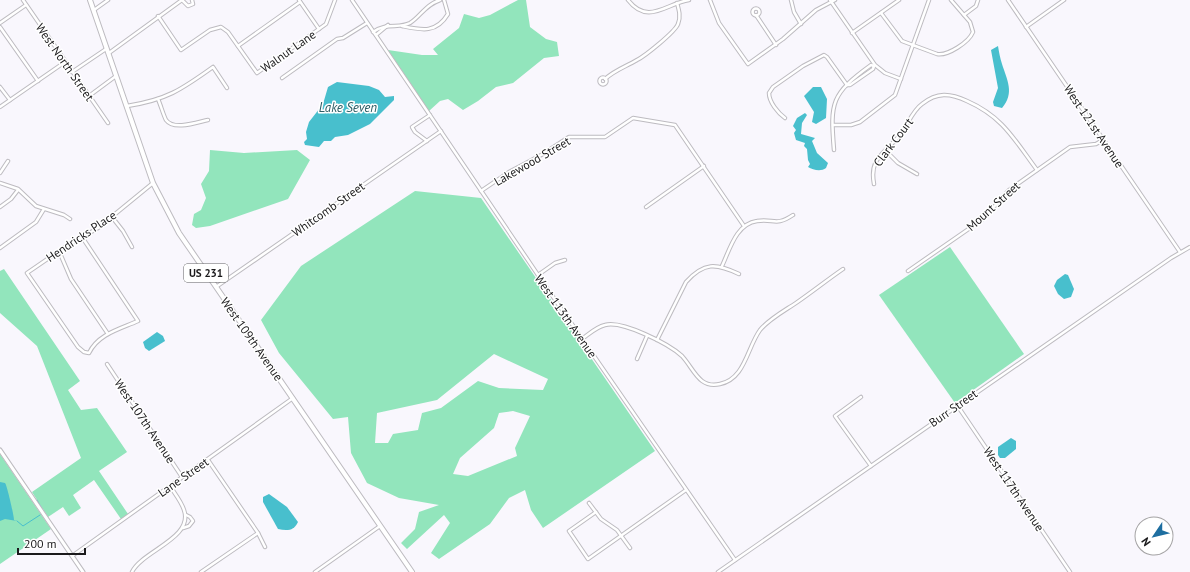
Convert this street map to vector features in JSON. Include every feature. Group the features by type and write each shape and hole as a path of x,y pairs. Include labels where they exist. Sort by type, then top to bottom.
{"main road":[{"name":"West 109th Avenue","path":"90,0 153,183 179,233 294,398 412,572"}],"street":[{"name":"West North Street","path":"23,0 108,123"},
{"path":"94,10 108,0"},
{"path":"72,72 149,25 158,16 182,0 188,6 193,4 192,0"},
{"name":"Walnut Lane","path":"158,16 181,50 210,30 221,27 228,32 257,73 326,24 335,0"},
{"name":"West 113th Avenue","path":"352,0 538,275 735,560"},
{"path":"373,32 388,25 398,25 411,22 425,7 440,0"},
{"path":"398,25 428,30 446,18 448,14 444,0"},
{"path":"628,0 636,8 648,12 661,11 677,3 689,0"},
{"path":"710,0 719,23 748,64 776,45 802,24 816,10 830,1 835,0"},
{"path":"791,0 794,12 802,24"},
{"path":"852,33 899,0"},
{"path":"833,125 851,125 868,117 895,95 929,0"},
{"path":"881,13 900,39 913,46 937,54 947,54 972,35 972,26 951,0"},
{"path":"964,15 976,6 978,0"},
{"name":"West 121st Avenue","path":"1008,0 1180,252"},
{"path":"1026,27 1064,0"},
{"path":"238,46 299,1 319,29"},
{"path":"830,1 874,66 901,80"},
{"path":"605,79 619,68 642,57 670,35 678,24 680,17 677,3"},
{"path":"0,23 26,5"},
{"path":"756,15 776,45"},
{"path":"411,22 415,29"},
{"path":"282,78 337,39 343,38 367,23"},
{"path":"376,35 388,25"},
{"path":"0,27 38,81"},
{"path":"785,118 780,115 771,101 769,93 774,87 815,59 824,55 827,57 847,85"},
{"path":"0,107 65,62"},
{"path":"834,150 834,103 841,90 873,69 874,66"},
{"path":"127,106 158,99 177,92 213,67 227,88"},
{"path":"89,96 116,76"},
{"path":"0,86 10,100"},
{"name":"Clark Court","path":"874,184 873,168 875,162 904,130 916,109 934,96 944,94 954,95 992,114 1009,132 1037,170"},
{"path":"158,99 166,120 172,124 178,125 208,120"},
{"path":"427,141 412,128 430,115"},
{"name":"Lakewood Street","path":"481,191 509,172 543,154 568,137 605,137 633,118 675,125 704,166"},
{"name":"Whitcomb Street","path":"216,287 441,131"},
{"name":"Mount Street","path":"908,271 983,219 1009,190 1070,147 1091,145 1103,140"},
{"path":"886,151 898,163 917,174"},
{"path":"0,173 8,161"},
{"path":"646,208 704,166 744,226"},
{"path":"0,183 18,189 36,206 64,215 70,219"},
{"name":"Hendricks Place","path":"108,334 94,344 89,353 84,352 78,347 27,273 112,217 153,183"},
{"path":"0,207 11,199 18,189"},
{"path":"0,248 36,222 44,209"},
{"path":"722,266 737,234 744,226 757,221 783,222 793,215"},
{"path":"112,217 123,231 132,248"},
{"path":"59,251 71,279 108,334 138,320 82,237"},
{"name":"Burr Street","path":"718,572 957,405 1180,252 1190,247"},
{"path":"538,275 555,263 565,260"},
{"path":"657,340 686,282 700,269 709,266 722,266 738,274"},
{"path":"582,339 606,324 617,324 628,327 657,340 682,357 695,375 706,384 720,384 729,381 736,376 762,328 843,269"},
{"path":"636,360 647,336"},
{"name":"West 107th Avenue","path":"107,364 182,477"},
{"path":"861,397 835,416 871,466"},
{"name":"Lane Street","path":"72,556 294,398"},
{"name":"West 117th Avenue","path":"957,405 1069,571"},
{"path":"0,450 83,572"},
{"path":"208,460 258,533 265,546"},
{"path":"132,572 138,562 177,535 182,528 186,515 170,486"},
{"path":"596,512 569,531 588,559 686,490"},
{"path":"589,502 601,519 613,526 630,548"},
{"path":"182,528 189,526 193,521 186,515"},
{"path":"315,572 380,526"},
{"path":"200,572 258,533"},
{"path":"1064,572 1069,571"}],"green space":[{"path":"518,0 526,0 530,27 546,39 557,42 559,56 544,58 513,83 496,87 463,110 448,99 440,101 429,111 388,50 422,55 438,55 433,49 459,28 464,14 479,18 490,15"},
{"path":"210,150 244,153 297,150 310,160 288,199 210,226 196,228 192,225 194,214 201,210 206,198 201,184 209,171"},
{"path":"415,191 481,198 655,451 543,528 531,510 525,490 509,498 490,524 439,559 431,553 450,523 444,515 407,549 401,543 415,529 419,512 439,505 399,498 367,483 351,453 348,417 333,419 279,353 261,320 301,266","holes":["494,354 548,379 543,390 499,388 478,381 441,408 422,413 418,430 393,434 388,443 375,443 377,413 437,400","513,411 530,416 515,448 517,456 468,476 453,474 460,458 494,428 499,413"]},
{"path":"950,247 1024,354 955,403 879,295"},
{"path":"4,269 80,381 68,390 81,410 97,408 127,452 99,471 128,514 121,519 94,480 73,495 81,508 69,516 63,507 48,517 32,492 81,458 37,346 0,313 0,271"},
{"path":"0,454 51,529 0,564"}],"water":[{"path":"998,46 1009,86 1008,97 1002,108 994,106 993,102 998,88 991,50"},
{"name":"Lake Seven","path":"337,82 369,86 379,90 385,97 394,96 394,100 370,124 348,135 335,137 331,141 324,141 319,147 305,145 304,142 307,139 306,132 309,122 323,104 328,87"},
{"path":"813,87 821,87 827,99 826,118 816,124 812,122 814,112 804,96"},
{"path":"805,113 807,115 802,123 801,134 815,138 812,141 817,153 828,163 826,168 822,170 815,170 808,167 810,164 807,149 804,146 805,143 796,140 794,133 796,130 793,126 797,118"},
{"path":"1065,274 1068,275 1074,289 1071,297 1064,299 1058,294 1054,286 1057,280"},
{"path":"157,332 163,336 165,341 149,351 145,348 143,342"},
{"path":"1011,438 1016,441 1016,449 1005,458 1000,458 998,455 998,447"},
{"path":"0,482 5,483 6,485 14,520 17,521 5,519 0,521"},
{"path":"269,494 287,507 298,522 292,529 278,529 263,502 263,497"}],"waterway":[{"path":"37,500 44,512"},
{"path":"17,521 23,526 40,515"}]}
